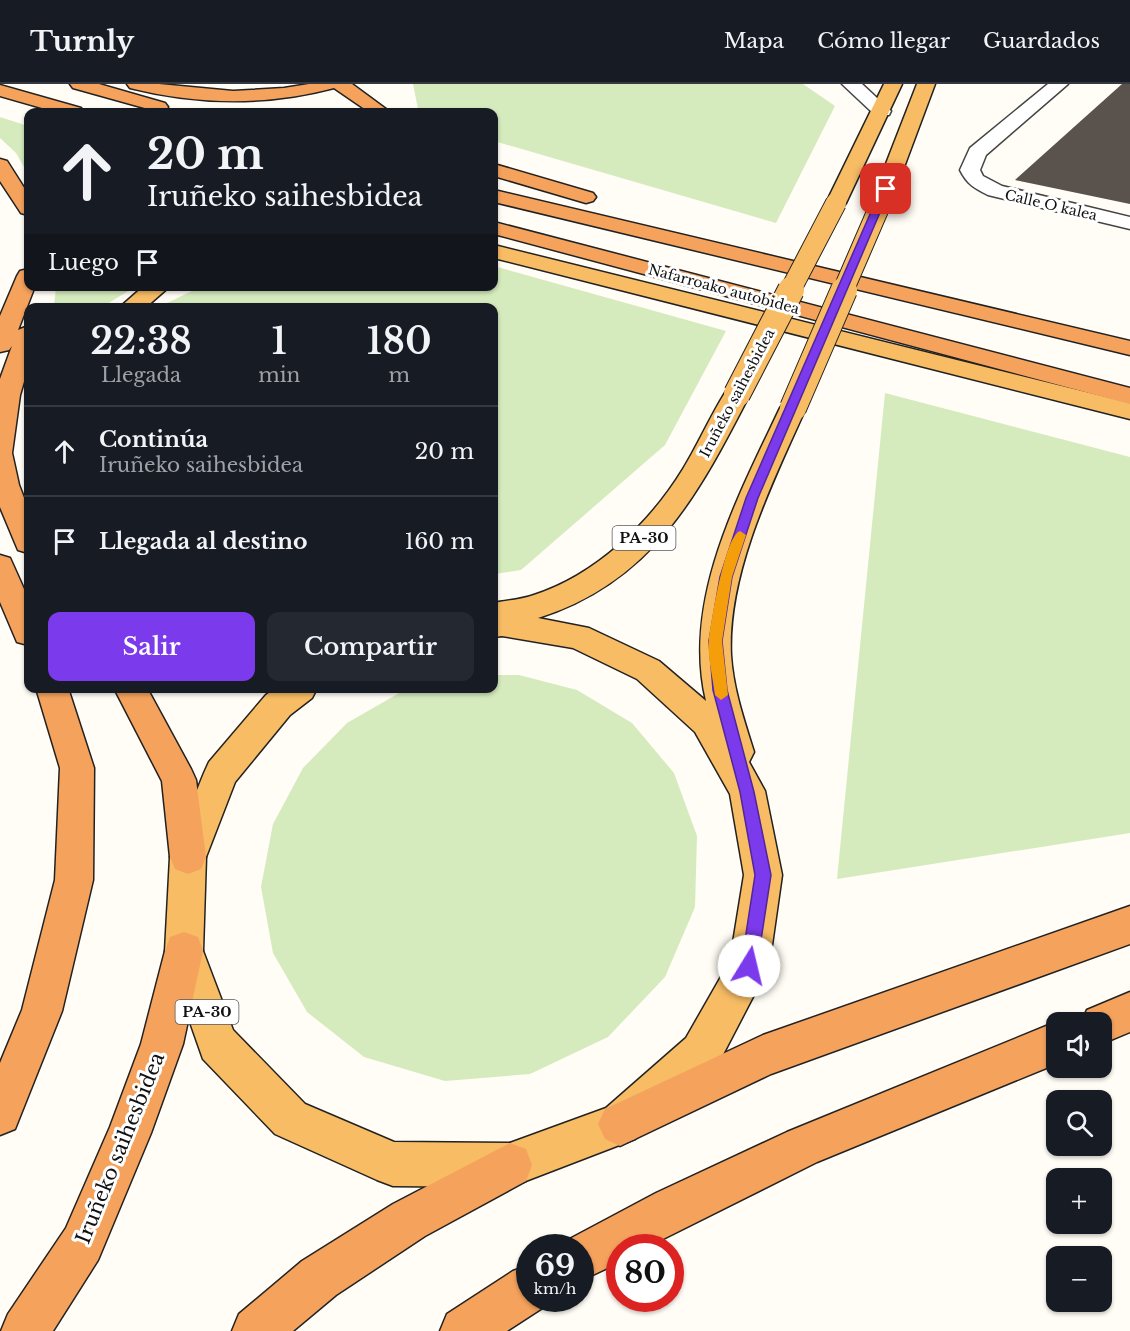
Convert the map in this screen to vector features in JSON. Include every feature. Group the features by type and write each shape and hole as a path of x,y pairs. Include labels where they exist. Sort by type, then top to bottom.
{"highway":[{"path":"80,84 164,108"},
{"path":"136,84 180,93 236,96 284,94 330,84"},
{"path":"340,84 382,106"},
{"name":"Iruñeko saihesbidea","path":"498,614 546,604 585,584 622,559 654,530 676,502 737,394 836,203 893,84"},
{"name":"PA-30","path":"256,1331 319,1278 409,1220 510,1164 620,1124 701,1053 749,966 763,875 747,792 720,690 715,641 726,577 752,498 878,210 926,84"},
{"path":"0,90 61,108"},
{"path":"0,165 24,203"},
{"path":"498,171 609,203 785,247 888,292"},
{"path":"498,197 1130,348"},
{"name":"Nafarroako autobidea","path":"498,229 1130,396"},
{"path":"498,253 1130,411"},
{"path":"0,345 24,286"},
{"path":"137,303 152,291"},
{"path":"24,345 8,395 0,454 5,485 24,532"},
{"path":"0,566 24,623"},
{"name":"PA-30","path":"498,625 578,637 648,670 707,722 747,792"},
{"path":"0,1114 42,1011 74,880 77,768 54,693"},
{"path":"133,693 179,780 188,857"},
{"name":"PA-30","path":"295,693 278,705 221,773 188,857 184,951 218,1044 290,1119 393,1164 510,1164"},
{"path":"620,1124 763,1056 1130,925"},
{"name":"Iruñeko saihesbidea","path":"25,1331 82,1244 162,1044 184,951"},
{"path":"1112,1019 1130,1012"},
{"path":"594,1251 672,1209 802,1148 1046,1047"},
{"path":"464,1331 516,1297"}],"street":[{"path":"851,84 882,111"},
{"name":"Calle O kalea","path":"1059,84 977,152 970,170 975,180 996,191 1130,223"}],"green space":[{"path":"413,84 803,84 835,106 776,223 498,142 498,108 418,108"},
{"path":"0,117 24,125 24,167 16,153 0,138"},
{"path":"498,267 726,331 665,445 521,570 498,573 498,303 167,303 192,291 498,291"},
{"path":"56,291 128,291 109,303 54,303"},
{"path":"885,393 1130,457 1130,833 837,879"},
{"path":"498,675 519,675 577,690 632,723 674,773 697,836 695,907 665,977 608,1037 530,1074 445,1081 364,1057 307,1012 273,953 261,887 273,824 303,768 347,723 399,693 498,693"}],"building":[{"path":"1122,84 1130,84 1130,204 1015,180"}],"slow traffic":[{"path":"721,695 715,641 726,577 740,535"}],"route":[{"path":"749,966 763,875 747,792 720,690 715,641 726,577 752,498 886,189"}]}
